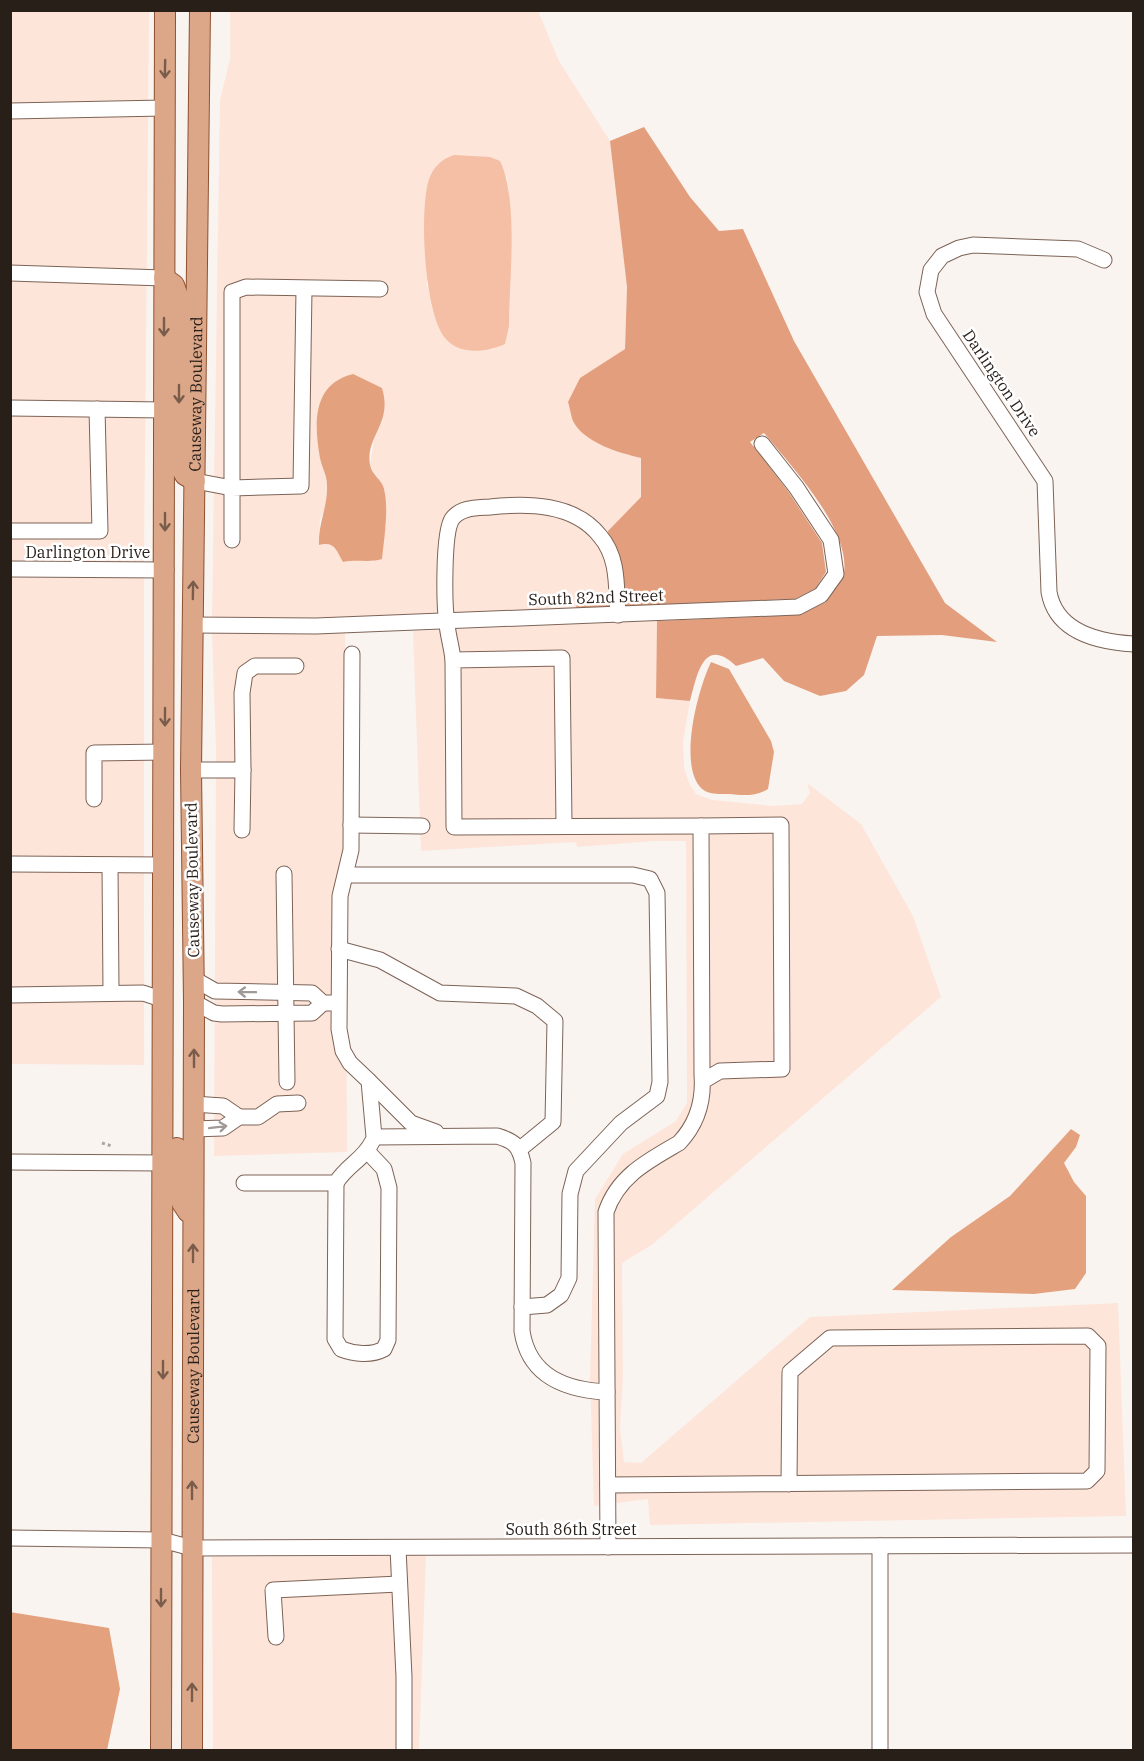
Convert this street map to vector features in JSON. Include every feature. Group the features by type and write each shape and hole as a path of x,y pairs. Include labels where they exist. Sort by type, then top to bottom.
{"main road":[{"name":"Causeway Boulevard","path":"161,1750 165,865 165,10"},
{"name":"Causeway Boulevard","path":"192,1750 194,979 191,770 200,10"},
{"path":"164,278 174,285 179,299 181,468 184,475 195,481"},
{"path":"165,570 175,581 181,725 191,770"},
{"path":"165,791 174,820 177,850 177,970 181,982 194,1002"},
{"path":"164,1000 173,1008 177,1020 177,1170 182,1203 193,1219"}],"street":[{"path":"10,111 164,108"},
{"name":"Darlington Drive","path":"1104,260 1078,249 973,245 942,256 931,270 927,292 934,314 1045,481 1049,592 1051,604 1059,618 1070,628 1106,641 1134,644"},
{"path":"10,273 164,278"},
{"path":"232,540 232,292 246,287 380,290"},
{"path":"195,481 232,488 301,486 304,289"},
{"path":"10,408 165,410"},
{"path":"10,531 100,531 97,409"},
{"name":"South 82nd Street","path":"192,625 316,626 798,607 821,595 836,574 831,540 796,487 762,444"},
{"path":"618,615 612,554 599,534 576,517 554,508 528,503 465,509 452,519 446,543 446,621 453,660 454,827 780,825 782,1069 720,1071 703,1082"},
{"name":"Darlington Drive","path":"10,569 165,570"},
{"path":"352,654 351,850 340,896 339,949 331,1003 343,1051 350,1063 411,1123 428,1131 454,1136"},
{"path":"453,660 562,657 564,825"},
{"path":"242,830 244,673 255,666 296,666"},
{"path":"94,799 94,753 165,752"},
{"path":"191,770 243,770"},
{"path":"351,825 422,826"},
{"path":"608,1547 606,1212 614,1194 626,1177 679,1143 686,1136 696,1118 704,1094 701,826"},
{"path":"10,864 165,865"},
{"path":"110,865 111,993"},
{"path":"284,874 286,1082"},
{"path":"346,875 633,875 650,879 657,893 660,1082 657,1096 621,1123 576,1171 570,1194 569,1278 561,1295 547,1305 522,1307"},
{"path":"339,949 380,960 440,993 516,996 537,1006 555,1021 553,1122 520,1149"},
{"path":"194,979 215,991 312,993 331,1003"},
{"path":"10,995 143,993 164,1000"},
{"path":"194,1002 214,1013 222,1014 312,1013 331,1003"},
{"path":"368,1151 384,1169 389,1188 387,1340 384,1349 377,1353 351,1353 341,1349 335,1340 336,1183 344,1170 368,1151 374,1137 369,1080"},
{"path":"193,1104 223,1106 239,1117 258,1117 277,1104 298,1103"},
{"path":"193,1129 223,1128 239,1117"},
{"path":"374,1137 497,1136 513,1140 520,1149 523,1163 524,1347 540,1369 564,1386 607,1392"},
{"path":"10,1162 164,1163"},
{"path":"244,1183 336,1183"},
{"path":"608,1485 789,1484 1087,1481 1097,1471 1098,1346 1088,1336 830,1338 790,1372 789,1484"},
{"name":"South 86th Street","path":"10,1538 162,1540 192,1548 1134,1545"},
{"path":"880,1546 880,1750"},
{"path":"398,1548 404,1677 404,1750"},
{"path":"276,1637 273,1590 399,1584"}],"path":[{"path":"102,1143 113,1147"}],"shaded area":[{"path":"11,11 149,11 144,562 11,561"},
{"path":"230,11 538,11 559,61 610,141 627,287 625,349 580,378 588,437 628,455 641,458 641,497 608,531 612,593 579,599 576,608 315,618 212,617 220,100 230,59","holes":["507,176 510,206 509,326 446,338 426,283","384,419 375,434 370,465 385,492 386,526 373,562 364,558 344,561 336,547 328,542 319,544 320,519 327,504 327,474"]},
{"path":"644,127 690,197 719,231 743,229 794,341 945,603 997,642 942,635 877,636 864,675 846,691 820,696 784,681 763,658 736,666 716,655 703,662 690,701 656,698 657,621 798,615 826,602 843,578 844,560 840,541 830,521 804,482 764,433 750,442 788,491 822,543 826,572 815,589 795,599 576,608 578,599 612,593 608,531 641,497 641,458 603,446 585,435 573,421 568,402 580,378 625,349 627,287 610,141"},
{"path":"454,155 490,157 500,161 506,178 512,241 509,326 505,344 490,349 466,350 451,344 438,325 432,307 425,260 426,194 433,170 442,161"},
{"path":"353,374 382,388 384,411 371,446 370,465 384,489 386,524 382,559 343,562 332,545 319,545 327,485 318,445 317,419 323,396 330,387 340,379"},
{"path":"11,578 144,578 144,1065 11,1064"},
{"path":"657,621 656,698 690,701 683,741 684,767 689,783 696,794 712,800 773,806 802,804 810,793 807,783 861,824 913,916 941,997 653,1244 622,1263 623,1377 620,1428 624,1462 641,1463 810,1317 1118,1303 1126,1516 650,1525 648,1499 594,1506 590,1378 595,1199 623,1154 676,1121 687,1103 686,841 577,847 576,842 421,851 413,631"},
{"path":"212,633 345,633 347,1152 214,1156 216,751"},
{"path":"711,662 729,669 771,741 774,752 768,789 763,792 749,795 710,793 701,788 694,777 691,762 692,726"},
{"path":"1071,1129 1080,1135 1076,1147 1064,1163 1074,1182 1086,1196 1086,1273 1075,1289 1034,1294 892,1290 951,1237 1010,1196"},
{"path":"426,1556 419,1750 213,1750 212,1557"},
{"path":"10,1612 109,1628 120,1689 107,1750 11,1750"}]}
